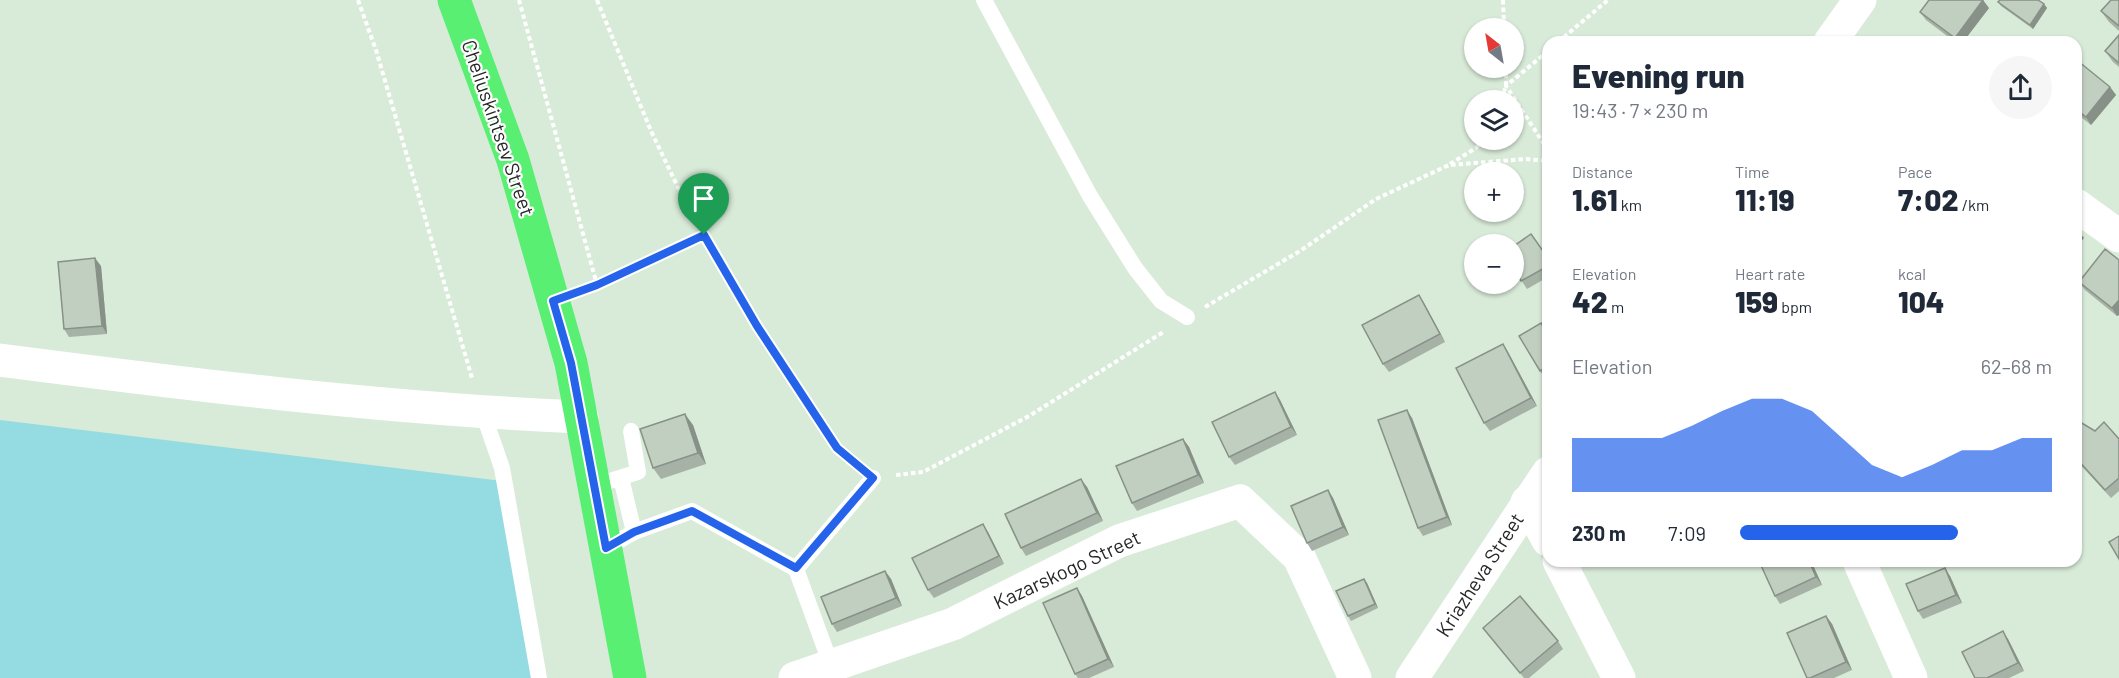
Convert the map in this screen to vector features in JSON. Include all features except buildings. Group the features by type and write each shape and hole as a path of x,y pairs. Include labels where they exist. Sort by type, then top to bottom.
{"main road":[{"name":"Cheliuskintsev Street","path":"454,0 513,160 571,363 582,417 608,482 606,548 630,678"}],"street":[{"path":"1842,36 1860,0"},
{"path":"2082,209 2119,236"},
{"path":"0,360 257,393 483,413 582,417"},
{"name":"Kriazheva Street","path":"1412,678 1542,481"},
{"name":"Kazarskogo Street","path":"795,678 953,624 1119,542 1240,501 1299,557 1355,678"},
{"path":"1527,502 1542,529"},
{"path":"1562,567 1619,678"},
{"path":"1862,567 1911,678"}],"lane":[{"path":"984,0 1090,196 1135,268 1161,301 1187,317"},
{"path":"483,413 502,468 539,678"},
{"path":"631,431 638,472 608,482 634,532"},
{"path":"796,568 873,478"},
{"path":"606,548 634,532 692,511 796,568 831,665"}],"path":[{"path":"358,0 376,50 483,413"},
{"path":"519,0 597,285"},
{"path":"597,0 651,131 686,204 757,326 837,448 873,478 923,472 1029,416 1187,317 1300,251 1376,200 1449,165 1473,150"},
{"path":"1503,0 1504,18"},
{"path":"1565,36 1608,0"},
{"path":"1506,86 1542,56"},
{"path":"1505,90 1506,78"},
{"path":"1506,86 1542,141"},
{"path":"1449,165 1526,159 1542,160"},
{"path":"553,301 597,285 704,235"}],"shaded area":[{"path":"0,420 502,481 537,678 0,678"}],"route":[{"path":"704,235 757,326 837,448 873,478 796,568 692,511 634,532 606,548 571,363 553,301 597,285 704,235"}]}
